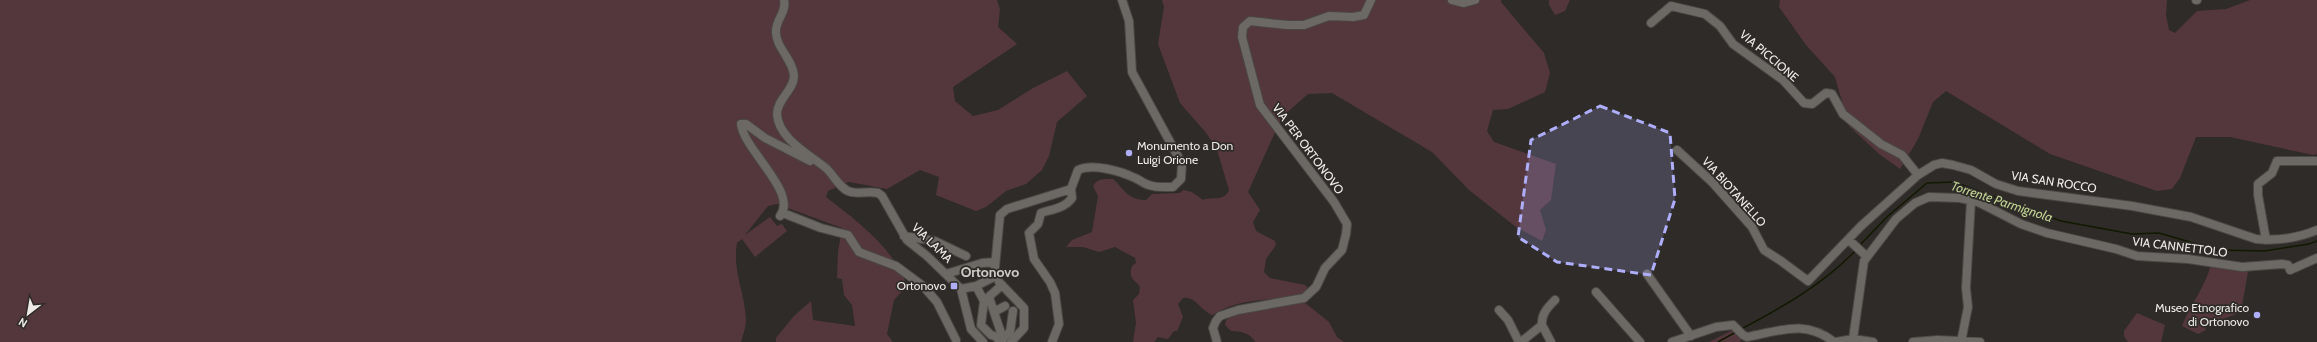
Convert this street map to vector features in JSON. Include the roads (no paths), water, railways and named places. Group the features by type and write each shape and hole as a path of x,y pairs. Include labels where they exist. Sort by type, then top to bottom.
{"street":[{"path":"784,0 786,7 776,30 776,37 790,61 794,76 792,84 779,106 778,120 787,135 827,169"},
{"path":"1052,342 1059,324 1055,293 1050,282 1034,259 1028,233 1038,224 1041,213 1055,210 1069,202 1072,198 1071,189 1078,170 1084,167 1102,169 1134,178 1149,186 1174,187 1181,179 1182,164 1132,72 1129,22 1122,0"},
{"name":"VIA PER ORTONOVO","path":"1217,342 1213,328 1220,316 1238,310 1304,298 1316,287 1325,268 1342,250 1347,224 1334,202 1260,105 1242,36 1243,27 1250,20 1287,25 1304,25 1329,16 1353,18 1364,15 1371,0"},
{"path":"1452,0 1464,3 1475,0"},
{"name":"VIA PICCIONE","path":"1652,22 1671,6 1705,14 1720,26 1733,44 1783,80 1804,103 1812,104 1826,93 1832,94 1843,114 1881,144 1902,154 1918,175"},
{"path":"827,169 765,138 746,124 741,124 750,148 771,172 779,189 784,205 781,215 848,235 859,252 896,266 923,286 937,302 956,340"},
{"name":"VIA BIOTANELLO","path":"1677,150 1712,182 1752,227 1764,250 1781,260 1808,281"},
{"path":"2266,240 2258,195 2258,184 2272,173 2277,161 2317,161"},
{"name":"VIA SAN ROCCO","path":"1808,281 1918,175 1934,165 1942,163 1971,170 1996,184 2018,192 2132,206 2191,217 2256,240 2304,236 2317,230"},
{"name":"VIA LAMA","path":"827,169 850,192 869,191 878,193 882,196 904,236 961,289"},
{"path":"1012,342 1024,328 1025,313 1022,303 998,281 995,262 1000,215 1008,209 1071,189"},
{"path":"1853,339 1862,266 1865,256 1880,242 1896,219 1915,202 1929,197 1971,200 1966,288 1968,307 1961,342"},
{"name":"VIA CANNETTOLO","path":"1971,200 1978,202 2010,219 2041,231 2116,249 2137,256 2188,259 2242,267 2282,264 2288,265 2290,270 2317,258"},
{"path":"904,236 934,241 966,256"},
{"path":"1850,242 1865,256"},
{"path":"946,274 982,263 995,262"},
{"path":"1647,274 1691,336"},
{"path":"983,342 970,329 961,289 998,281"},
{"path":"998,281 986,299 981,315 981,325 991,335 1000,341"},
{"path":"976,286 994,312 1000,341"},
{"path":"1596,292 1640,342"},
{"path":"1551,342 1541,320 1546,309 1555,300"},
{"path":"994,312 1005,306"},
{"path":"1499,310 1508,320 1520,342 1542,325"},
{"path":"1000,341 1010,332 1013,311"},
{"path":"1672,342 1716,327 1734,326 1743,335 1748,337 1802,327 1827,336 1835,342 1853,339 1872,342"},
{"path":"1913,342 1938,340 1980,342"}],"waterway":[{"name":"Torrente Parmignola","path":"1859,246 1888,216 1927,183 1954,182 2061,221 2132,234 2159,233 2217,250 2264,251 2309,244 2317,241"},
{"name":"Torrente Parmignola","path":"1741,329 1787,304 1802,294 1830,274 1856,250"},
{"path":"1718,342 1736,332"}],"place":[{"name":"Monumento a Don Luigi Orione","path":"1129,153"},
{"name":"Ortonovo","path":"954,286"},
{"name":"Museo Etnografico di Ortonovo","path":"2257,315"}],"district":[{"name":"Ortonovo","path":"990,272"}]}
